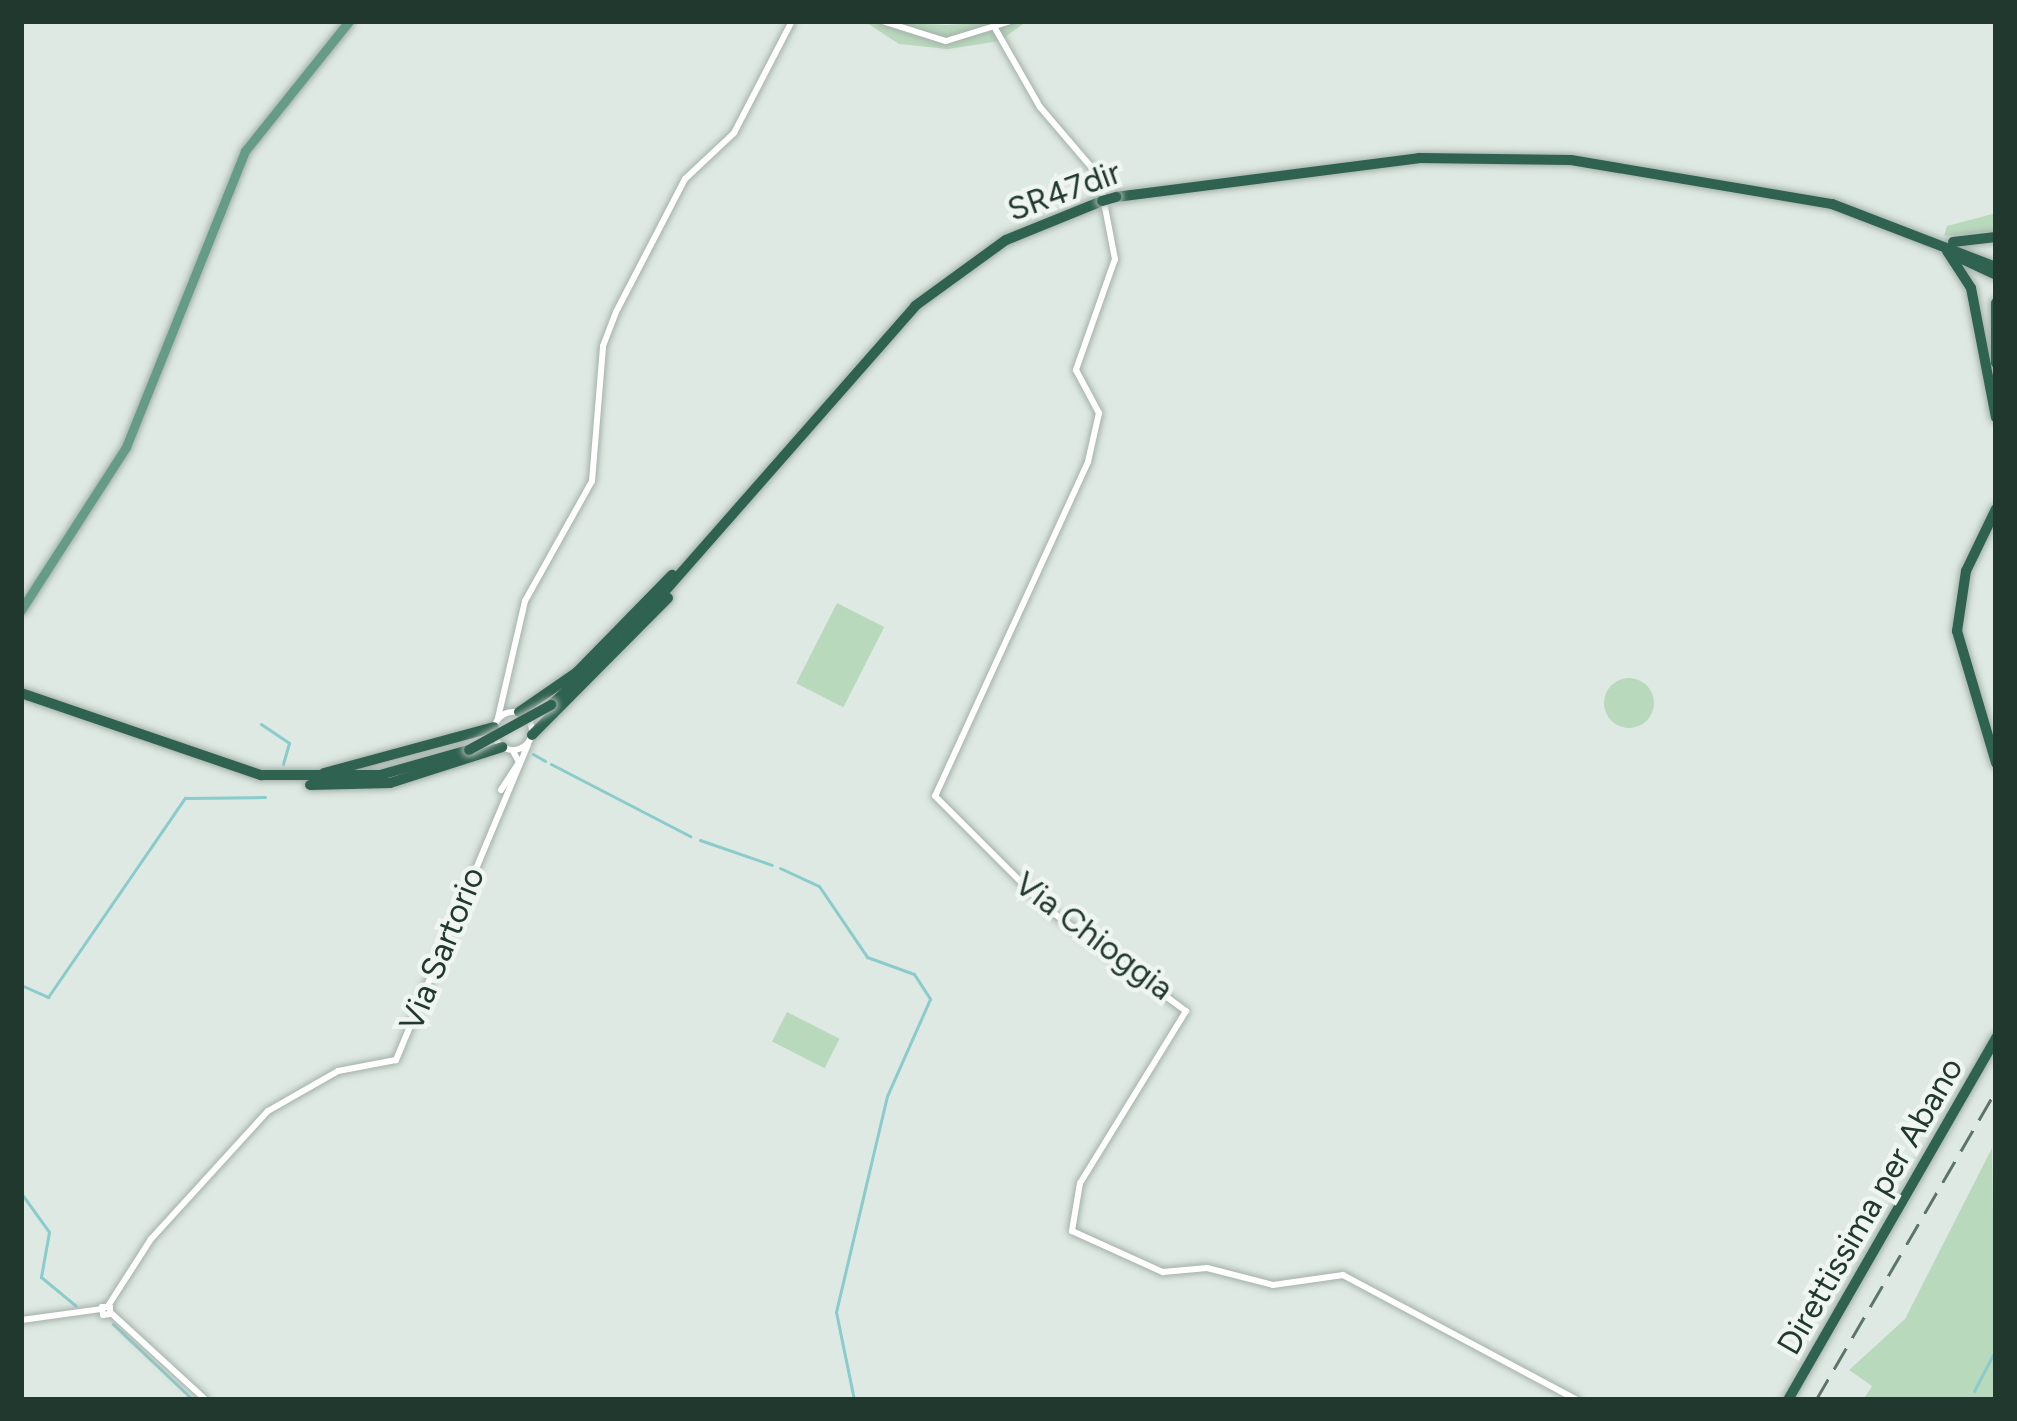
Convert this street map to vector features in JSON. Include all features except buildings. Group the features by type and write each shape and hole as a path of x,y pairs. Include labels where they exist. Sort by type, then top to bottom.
{"highway":[{"name":"SR47dir","path":"21,693 242,772 358,777 469,750 551,706 710,540 932,292 1006,240 1115,197 1513,156 1668,173 1878,218 1910,227 1994,270"},
{"name":"SR47dir","path":"1878,218 1923,234"},
{"path":"1996,237 1946,246 1971,288 1996,418"},
{"path":"1996,303 1996,363"},
{"path":"1996,497 1972,555 1959,659 1996,764"},
{"path":"1972,555 1996,509"},
{"path":"1972,555 1996,521"},
{"path":"518,712 577,672 710,540"},
{"path":"530,739 630,647 710,540"},
{"path":"242,772 375,765 496,723"},
{"path":"242,772 371,787 507,748"},
{"name":"Direttissima per Abano","path":"1788,1400 1996,1038"}],"main road":[{"path":"21,610 113,472 158,374 245,151 349,21"}],"street":[{"path":"498,799 519,762 496,723 501,696 526,601 592,481 603,346 685,179 734,134 792,21"},
{"path":"882,21 902,33 946,41 996,30 1011,21"},
{"name":"Via Chioggia","path":"996,30 1040,107 1099,176 1115,260 1076,370 1099,413 1088,462 934,796 1048,909 1186,1011 1079,1183 1072,1231 1162,1272 1208,1268 1273,1285 1343,1275 1577,1400"},
{"path":"501,696 518,712 530,739 507,748"},
{"path":"496,723 518,712"},
{"name":"Via Sartorio","path":"107,1309 152,1239 268,1111 338,1071 396,1060 498,799 523,770 530,739"},
{"path":"21,1320 107,1309 206,1400"}],"green space":[{"path":"864,21 946,25 1027,21 1000,41 948,49 899,44"},
{"path":"1996,213 1996,231 1944,236 1947,226"},
{"path":"837,603 884,627 843,707 796,683"},
{"path":"1629,678 1647,685 1654,703 1647,721 1629,728 1611,721 1604,703 1611,685"},
{"path":"787,1012 840,1039 825,1068 772,1041"},
{"path":"1992,1148 1996,1400 1863,1400 1872,1386 1849,1370 1905,1319"}],"waterway":[{"path":"261,724 289,743 283,764"},
{"path":"533,754 545,761"},
{"path":"551,764 690,836"},
{"path":"21,985 48,997 185,798 265,797"},
{"path":"700,840 772,865"},
{"path":"780,868 819,886 867,957 914,974 930,999 887,1096 836,1312 854,1400"},
{"path":"21,1193 49,1232 41,1277 76,1306"},
{"path":"113,1324 193,1400"},
{"path":"1974,1391 1996,1349"}],"railway":[{"path":"1816,1400 1996,1091"}]}
